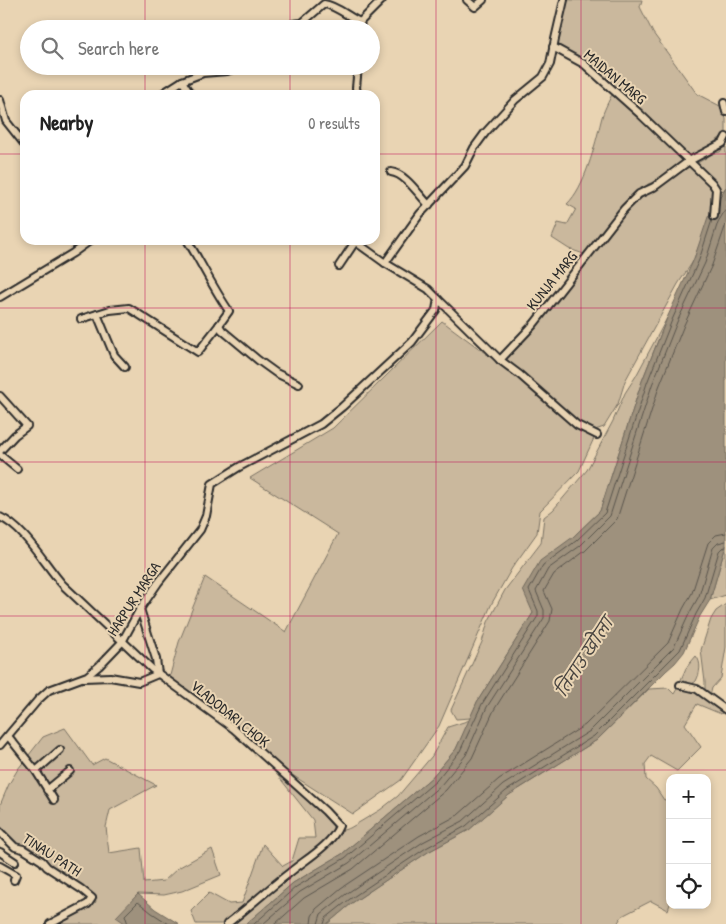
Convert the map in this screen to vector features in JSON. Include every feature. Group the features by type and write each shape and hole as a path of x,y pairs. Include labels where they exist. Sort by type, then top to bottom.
{"street":[{"path":"365,20 382,0"},
{"path":"467,0 475,7 483,0"},
{"path":"385,263 412,224 465,166 474,148 503,113 543,77 550,64 564,0"},
{"path":"305,20 324,4 336,8 352,20"},
{"name":"MAIDAN MARG","path":"553,47 584,64 690,162"},
{"path":"167,90 182,80 197,75"},
{"path":"357,75 357,90"},
{"path":"182,80 188,90"},
{"path":"0,100 6,121 20,139"},
{"path":"724,103 726,112"},
{"path":"714,216 716,189 690,162 723,143 726,137"},
{"name":"KUNJA MARG","path":"500,360 534,324 624,210 640,194 654,187 690,162"},
{"path":"391,172 398,173 404,178 429,205"},
{"path":"0,298 83,245"},
{"path":"81,319 110,310 129,308 198,352 230,311 208,278 201,261 190,245"},
{"path":"339,266 352,245"},
{"path":"360,245 428,289 500,360 577,425 597,436"},
{"name":"HARPUR MARGA","path":"0,745 38,700 49,690 87,676 122,642 140,608 175,560 200,530 204,522 212,484 232,470 321,424 342,407 412,342 436,310 438,299"},
{"path":"97,314 114,354 125,367"},
{"path":"220,325 222,330 258,360 276,373 299,384"},
{"path":"0,396 27,426 0,450"},
{"path":"0,455 17,469"},
{"name":"VLADODARI CHOK","path":"0,517 20,532 63,585 122,642 158,674 234,729 325,811 339,826 335,834 322,848 288,873 227,924"},
{"path":"80,678 110,678 139,682 158,674 156,659 140,608"},
{"path":"680,685 697,689 726,710"},
{"path":"8,736 36,771 54,800"},
{"path":"36,771 60,750"},
{"path":"47,790 70,771"},
{"name":"TINAU PATH","path":"1,835 15,847 23,849 42,861 47,867 92,898 88,904 50,924"},
{"path":"0,852 15,862"},
{"path":"0,866 14,874 14,880"}],"shaded area":[{"path":"568,0 642,0 640,7 653,33 697,94 722,107 726,119 726,134 689,159 589,64 556,45"},
{"path":"613,92 686,161 656,181 648,184 626,204 584,254 569,249 552,238 558,223 567,225 576,209 567,204 584,177 603,114"},
{"path":"726,143 726,187 723,191 696,164 714,153 720,152"},
{"path":"692,165 712,186 713,212 692,263 678,284 625,381 618,404 604,427 595,430 579,422 501,356 534,326 625,212 626,214 629,211 631,205"},
{"path":"667,318 642,381 600,511 573,537 533,613 477,702 471,718 456,719 451,710 482,642 488,622 505,590 541,543 544,517 553,510 587,470 613,421 625,393"},
{"path":"442,321 508,370 574,425 595,436 579,471 540,511 537,533 512,568 492,603 439,726 401,780 353,814 283,769 234,722 169,679 179,642 205,577 286,632 338,534 250,478 333,428"},
{"path":"726,545 726,595 710,600"},
{"path":"726,604 726,647 721,678 712,688 710,696 705,691 701,650 711,619 716,611"},
{"path":"696,656 700,668 696,681 688,684 680,682 686,668"},
{"path":"678,687 695,691 724,711 721,714 697,704 685,724 701,747 677,771 651,756 645,764 646,779 656,788 664,800 666,799 666,909 651,901 622,916 617,924 327,924 352,903 428,852 469,830 509,795 597,740 649,689 668,688 674,694"},
{"path":"470,720 456,749 432,777 342,854 293,883 246,924 231,924 319,855 340,831 350,828 380,810 398,796 432,756 448,727"},
{"path":"65,728 92,765 105,758 156,785 110,810 106,827 109,853 141,848 144,883 164,881 178,868 212,849 221,875 182,891 164,895 138,894 128,924 58,924 80,913 96,902 93,894 39,856 12,842 0,825 0,805 18,769 43,737"},
{"path":"267,762 334,823 333,828 328,838 320,846 223,924 196,924 191,911 209,893 229,904 242,903 263,844 283,866 292,861 299,838 315,838 313,820"}],"water":[{"name":"तिनाउ खोला","path":"726,187 726,545 710,600 700,616 684,652 597,740 509,795 469,830 428,852 352,903 327,924 246,924 293,883 342,854 432,777 456,749 477,702 533,613 523,590 540,561 573,537 600,511 642,381 667,318 694,259 708,217"},
{"path":"138,894 155,909 179,924 126,924 116,917"}]}
